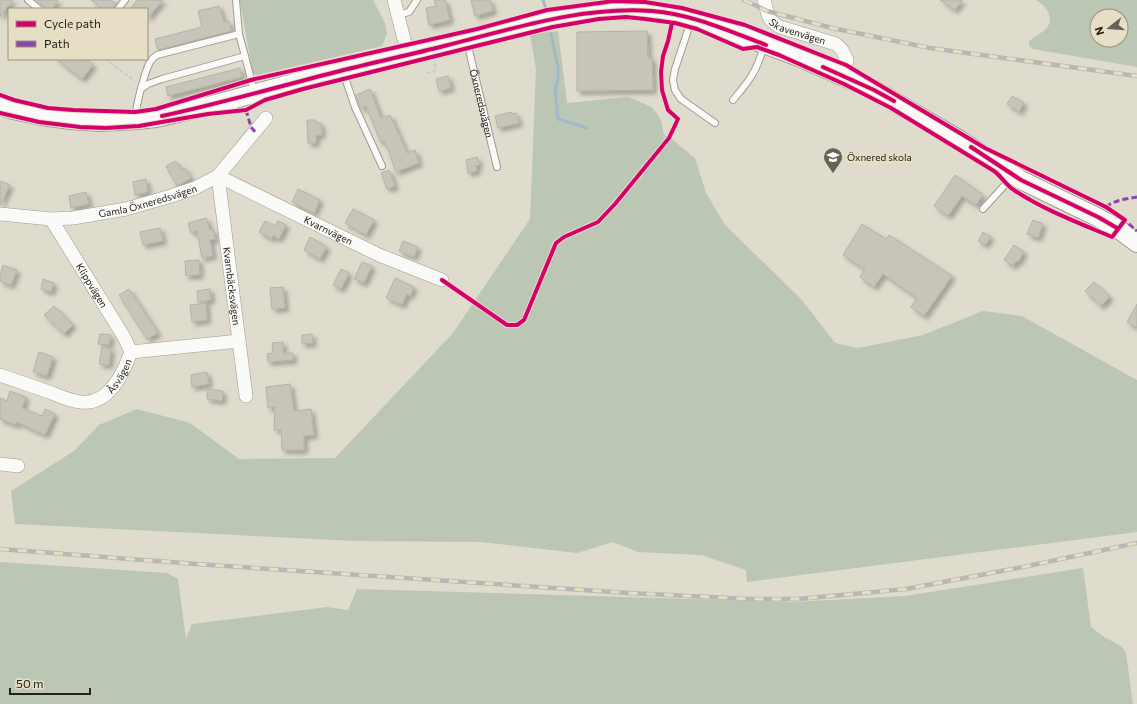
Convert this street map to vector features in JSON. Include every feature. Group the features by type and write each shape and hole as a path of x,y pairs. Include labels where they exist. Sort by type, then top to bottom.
{"street":[{"path":"394,0 408,55"},
{"name":"Skavenvägen","path":"764,0 769,19 780,27 836,44 842,50 847,60 842,76"},
{"path":"0,105 13,110 71,120 100,122 137,120 163,116 255,94 342,70 571,15 612,10 654,11 696,19 764,44 874,90 916,113 1013,175 1048,194 1099,218 1117,228 1137,243"},
{"name":"Gamla Öxneredsvägen","path":"0,214 51,219 73,218 149,203 195,188 218,176 266,118"},
{"name":"Kvarnvägen","path":"218,176 379,255 442,280"},
{"name":"Kvarnbäcksvägen","path":"218,176 246,396"},
{"name":"Klippvägen","path":"51,219 124,338 131,352"},
{"name":"Åsvägen","path":"0,375 73,401 88,403 100,399 112,388 126,367 131,352 239,341"},
{"path":"0,464 18,466"}],"lane":[{"path":"28,0 38,8"},
{"path":"119,8 125,0"},
{"path":"236,0 239,34 255,94"},
{"path":"398,15 409,12 418,0"},
{"path":"689,27 672,80 675,90 681,99 715,123"},
{"path":"137,120 135,112 149,63 157,55 239,34"},
{"name":"Öxneredsvägen","path":"466,40 497,167"},
{"path":"733,100 749,82 759,65 764,44"},
{"path":"142,86 245,56"},
{"path":"342,70 355,107 382,166"},
{"path":"983,209 1013,175"}],"path":[{"path":"427,73 436,69 433,56"},
{"path":"106,60 142,86"}],"green space":[{"path":"240,0 373,0 385,23 387,34 382,46 257,75 253,73 252,69"},
{"path":"1036,0 1137,0 1137,67 1033,49 1029,46 1029,41 1045,30 1050,23 1048,12 1045,7"},
{"path":"558,31 567,103 628,97 652,107 661,120 664,135 695,158 706,193 725,225 802,300 835,343 858,348 923,335 983,311 1022,316 1137,380 1137,532 747,582 746,570 702,555 638,552 613,542 577,553 481,542 355,541 15,524 11,491 74,451 99,425 137,409 190,423 239,459 335,458 453,333 530,219 536,69 530,34"},
{"path":"0,562 167,573 178,579 186,639 192,624 327,607 348,610 357,589 793,602 905,596 1083,568 1091,627 1104,637 1121,646 1126,653 1133,704 0,704"}],"building":[{"path":"0,0 13,0 0,17"},
{"path":"36,0 58,0 53,8 47,8"},
{"path":"91,0 111,0 116,4 114,8 102,8"},
{"path":"137,0 163,0 148,18 148,8 131,8"},
{"path":"434,0 445,0 450,20 429,25 426,8 436,6"},
{"path":"471,0 490,0 493,11 475,16"},
{"path":"940,0 962,0 955,10"},
{"path":"219,6 224,22 229,21 231,31 158,50 155,39 202,27 198,11"},
{"path":"647,31 648,58 652,58 653,90 577,91 577,32"},
{"path":"57,60 87,60 93,65 82,79"},
{"path":"240,68 242,77 168,96 166,87"},
{"path":"448,76 451,88 439,91 436,79"},
{"path":"370,89 381,118 390,115 407,153 415,150 419,163 396,172 387,147 384,141 381,143 366,106 361,109 356,95"},
{"path":"1012,96 1024,103 1019,112 1007,104"},
{"path":"511,112 512,114 516,113 519,123 498,128 495,116"},
{"path":"307,120 315,120 316,123 321,123 322,135 316,135 316,143 308,143"},
{"path":"477,157 479,165 476,166 477,171 468,173 466,160"},
{"path":"176,161 181,170 185,168 191,178 177,186 166,166"},
{"path":"389,170 395,186 387,189 381,173"},
{"path":"955,175 983,195 976,205 962,196 948,216 934,206"},
{"path":"146,179 148,192 135,195 133,182"},
{"path":"0,181 10,185 0,206"},
{"path":"298,189 320,200 314,213 292,202"},
{"path":"86,192 89,204 71,208 69,196"},
{"path":"353,209 374,220 366,235 345,223"},
{"path":"206,218 210,230 213,229 215,239 210,240 213,256 202,258 197,231 191,233 188,223"},
{"path":"1033,220 1043,224 1038,238 1027,234"},
{"path":"265,221 275,226 278,221 286,225 279,239 273,236 272,239 259,232"},
{"path":"862,224 886,239 889,235 952,276 924,316 911,307 917,298 883,274 874,287 860,277 865,269 843,255"},
{"path":"160,228 163,241 143,245 140,232"},
{"path":"983,232 991,237 985,245 978,241"},
{"path":"310,237 327,247 320,259 304,250"},
{"path":"403,241 418,247 414,257 399,251"},
{"path":"1014,245 1024,252 1018,262 1016,261 1013,266 1004,260"},
{"path":"199,260 200,275 186,276 185,261"},
{"path":"362,262 372,266 364,283 354,279"},
{"path":"3,265 17,270 11,285 0,281"},
{"path":"341,269 349,273 341,289 333,285"},
{"path":"395,278 414,287 410,296 407,294 402,305 386,298"},
{"path":"43,279 54,283 51,292 41,289"},
{"path":"1094,282 1110,297 1101,306 1085,291"},
{"path":"283,287 285,308 272,309 270,288"},
{"path":"129,289 158,333 147,339 119,295"},
{"path":"210,289 211,300 198,302 197,291"},
{"path":"206,303 207,320 192,322 190,305"},
{"path":"1137,304 1137,328 1127,322"},
{"path":"54,306 73,325 64,334 44,315"},
{"path":"100,334 111,335 109,345 98,344"},
{"path":"312,334 313,343 302,344 302,335"},
{"path":"283,342 283,353 293,353 293,360 268,362 267,354 273,353 272,343"},
{"path":"102,347 111,349 109,365 99,364"},
{"path":"39,352 53,357 47,376 33,372"},
{"path":"207,372 209,384 192,387 191,375"},
{"path":"290,384 294,411 311,409 314,435 304,436 304,450 282,450 281,430 274,430 275,407 268,408 266,387"},
{"path":"208,389 223,391 222,401 207,399"},
{"path":"10,391 26,397 22,408 42,416 45,409 55,414 45,435 17,422 16,425 0,419 0,398 7,401"}],"waterway":[{"path":"543,0 546,9"},
{"path":"551,34 558,67 558,80 555,89 558,119 587,128"}],"railway":[{"path":"744,0 767,11 832,28 930,48 1137,76"},
{"path":"0,549 196,564 629,593 750,599 799,599 906,589 1028,566 1137,543"}],"marked path":[{"path":"246,110 251,127 255,132"},
{"path":"1106,207 1117,201 1137,197"},
{"path":"1122,218 1137,231"}],"cycle path":[{"path":"0,95 48,108 135,112 156,109 251,80 477,29 547,10 614,1 645,2 682,8 745,25 846,65 985,148 1106,207 1125,220 1112,237 1049,210 1011,188 994,171 891,108 844,84 779,55 757,47 743,49 697,29 675,23 626,17 599,19 553,27 303,89 265,100 246,110 208,114 139,126 106,128 80,127 39,122 0,113"},
{"path":"162,116 207,106 521,26 573,15 625,10 667,13 696,19 766,45"},
{"path":"442,280 507,325 517,325 524,320 556,243 564,237 598,222 615,204 669,138 678,119 668,110 662,90 661,72 663,56 672,23"},
{"path":"823,67 874,90 894,101"},
{"path":"971,147 1021,180 1098,217 1117,228"}],"place":[{"name":"Öxnered skola","path":"833,174"}]}
